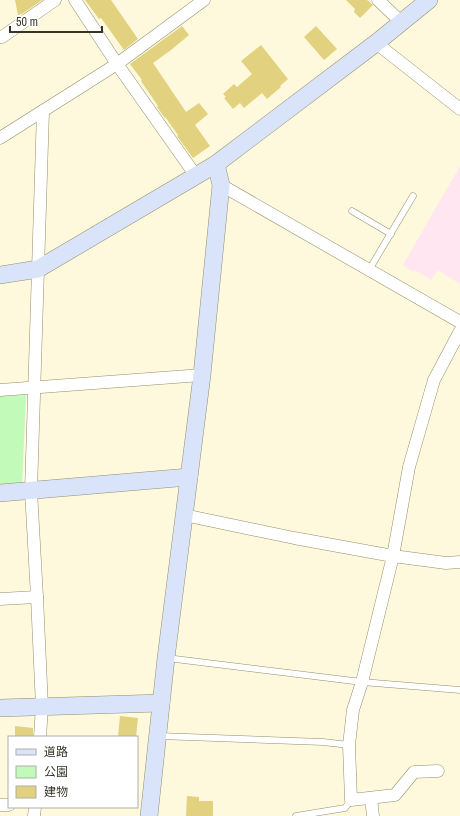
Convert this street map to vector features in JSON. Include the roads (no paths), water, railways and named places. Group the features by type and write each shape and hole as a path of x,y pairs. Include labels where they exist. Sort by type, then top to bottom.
{"street":[{"path":"0,37 56,0"},
{"path":"74,0 196,176"},
{"path":"0,138 117,64 204,0"},
{"path":"378,0 401,22"},
{"path":"0,275 38,269 216,164 376,43 429,0"},
{"path":"376,43 460,109"},
{"path":"40,736 42,707 31,491 43,111"},
{"path":"151,815 157,736 202,375 221,185 216,164"},
{"path":"221,185 460,322"},
{"path":"438,771 414,772 395,795 351,800 349,745 353,710 362,682 393,556 409,467 434,380 460,331"},
{"path":"0,390 202,375"},
{"path":"0,493 189,477"},
{"path":"184,515 294,538 393,556 446,563 460,562"},
{"path":"0,599 37,597"},
{"path":"0,708 161,704"},
{"path":"371,798 374,816"}],"lane":[{"path":"369,270 413,196"},
{"path":"352,211 391,234"},
{"path":"166,658 362,682 460,690"},
{"path":"157,736 324,742 349,745"},
{"path":"296,816 345,808 351,800"}]}
